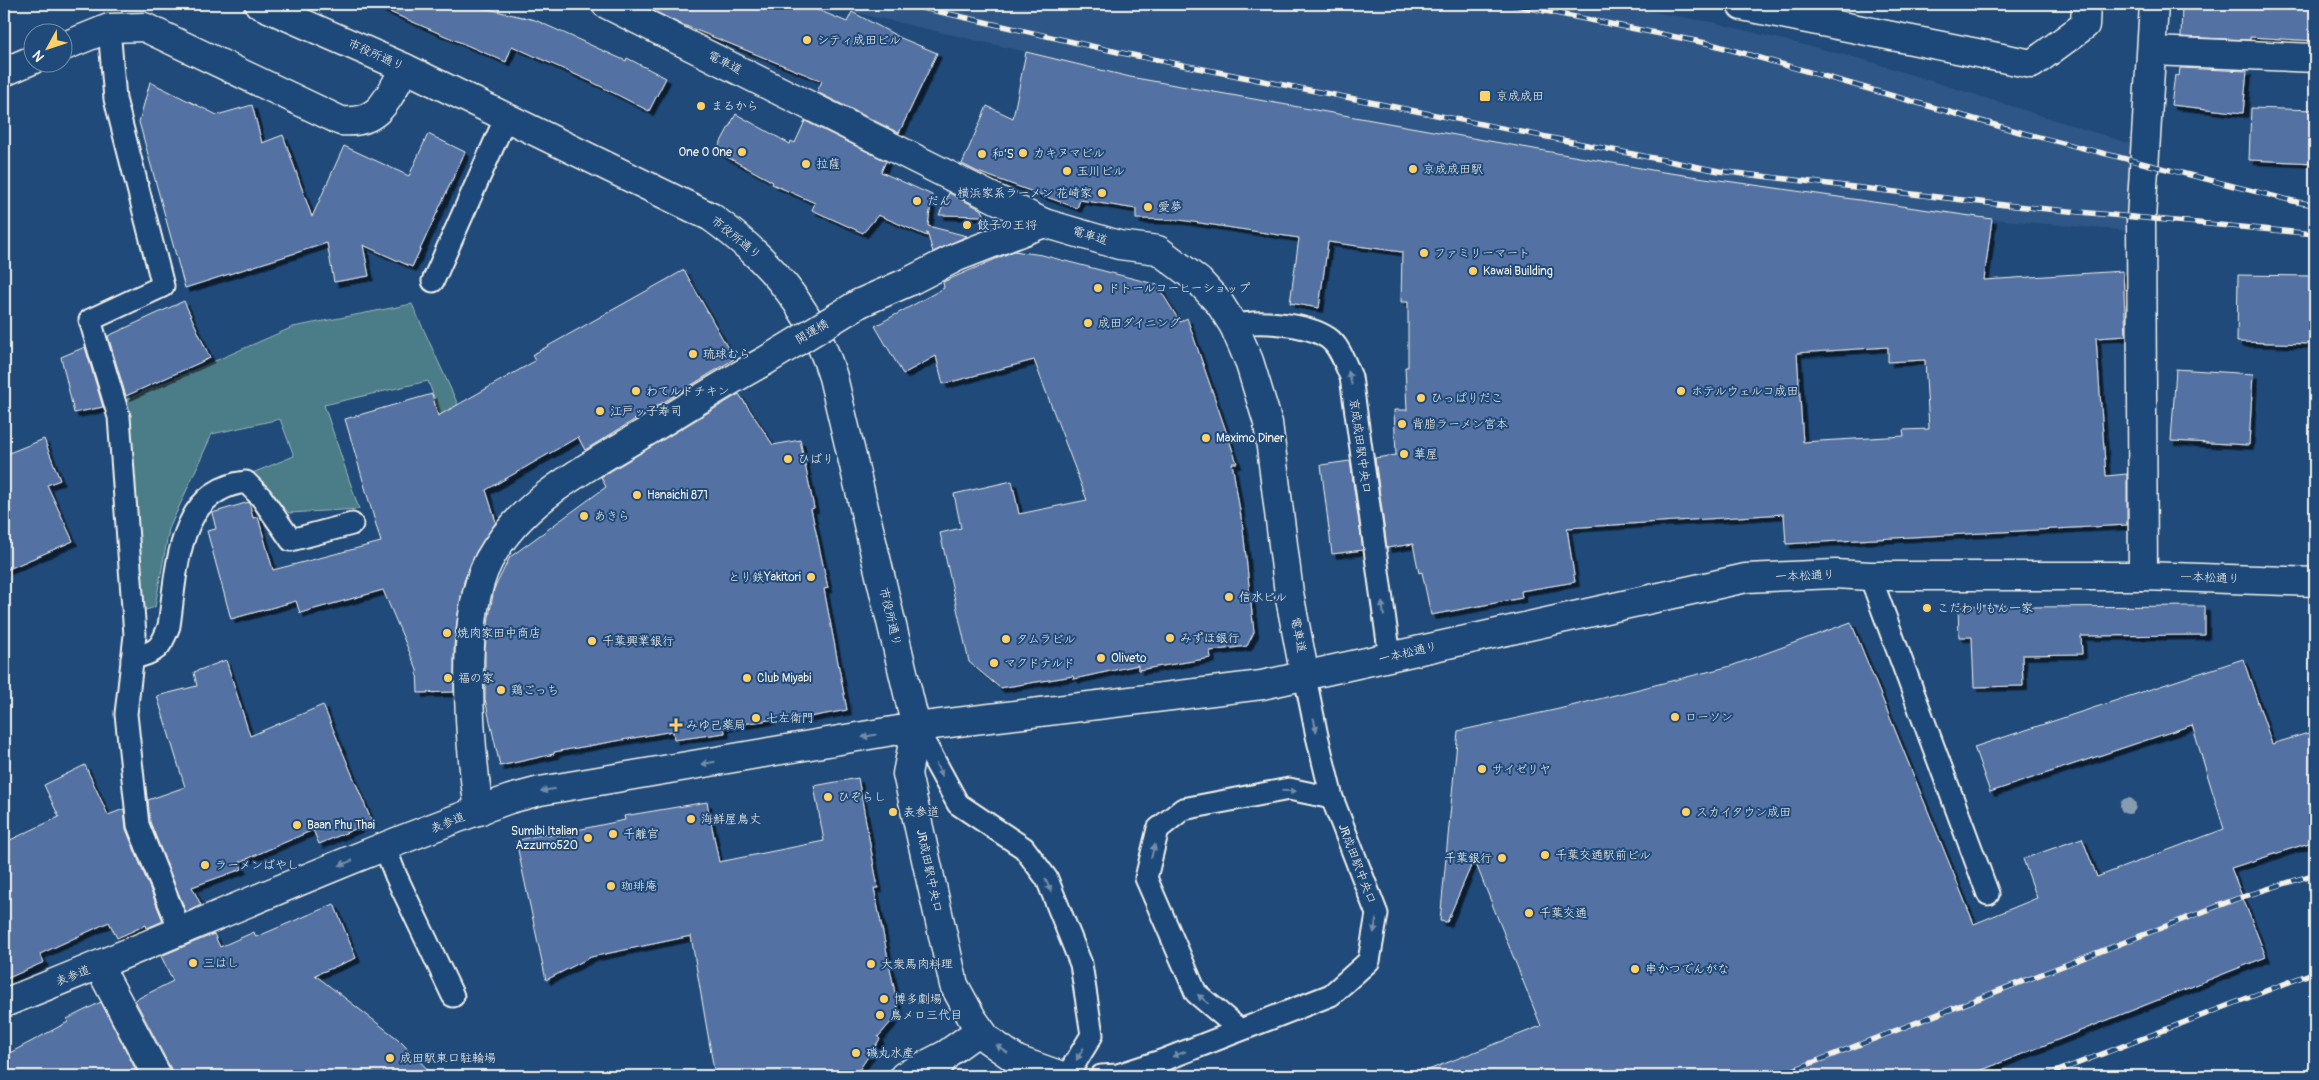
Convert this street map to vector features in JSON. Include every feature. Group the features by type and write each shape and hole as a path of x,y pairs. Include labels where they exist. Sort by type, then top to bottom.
{"street":[{"name":"市役所通り","path":"259,4 405,68 711,216 732,232 768,265 802,309 826,354 916,727"},
{"name":"電車道","path":"606,4 1044,222 1119,245 1158,250 1199,282 1220,304 1234,326 1248,361 1268,423 1289,592 1305,677"},
{"path":"1743,4 1742,6 2032,64 2085,25 2086,4"},
{"path":"2143,576 2141,219 2154,4"},
{"path":"72,43 109,28 144,27 341,121 355,122 370,117 381,110 405,68"},
{"path":"2152,51 2315,58"},
{"path":"4,72 22,64"},
{"name":"開運橋","path":"479,810 474,774 468,665 475,605 481,580 488,561 508,530 538,503 577,474 860,302 908,282 957,257 1044,222"},
{"name":"一本松通り","path":"916,727 1253,686 1305,677 1746,578 1835,574 1870,576 2143,576 2315,582"},
{"name":"表参道","path":"4,1003 479,810 540,791 916,727"},
{"name":"JR成田駅中央口","path":"916,727 908,774 954,986 972,1018 987,1039 1017,1060 1062,1076"},
{"path":"99,966 157,1076"},
{"path":"904,1076 948,1053 980,1030"},
{"path":"930,1076 948,1053"}],"lane":[{"path":"109,28 115,99 163,286 90,320 118,417 135,635 126,714 138,825 180,930"},
{"path":"433,281 506,117"},
{"name":"京成成田駅中央口","path":"1234,326 1247,322 1281,324 1306,330 1328,338 1341,354 1351,377 1390,657"},
{"path":"132,659 156,651 164,639 169,626 181,540 196,511 211,494 232,484 246,482 261,497 291,540 352,524"},
{"path":"1870,576 1988,894"},
{"name":"JR成田駅中央口","path":"1101,1076 1118,1076 1331,995 1369,961 1377,914 1332,798 1305,677"},
{"path":"916,727 958,804 1024,848 1046,879 1081,964 1092,1035 1068,1076"},
{"path":"1240,1030 1196,993 1146,878 1158,830 1183,809 1289,789 1332,798"},
{"path":"385,848 396,876 453,996"}],"shaded area":[{"path":"818,4 1606,4 1712,22 1865,60 2135,145 2129,231 1992,219 1989,240 1564,235 1392,250 1171,218 1026,52"}],"green space":[{"path":"412,304 480,453 457,458 428,381 324,405 359,509 289,513 250,474 294,456 280,419 212,434 169,529 155,607 143,611 123,401 293,327"}],"building":[{"path":"371,4 466,4 535,20 626,61 627,58 666,78 649,111 592,82 512,46 506,62"},
{"path":"640,4 804,4 847,22 852,12 901,38 937,53 899,133 817,92 822,81 676,22"},
{"path":"2182,4 2315,4 2315,41 2250,37 2250,40 2181,37"},
{"path":"1026,52 1130,77 1663,172 1992,219 1984,280 2123,271 2126,336 2096,338 2106,476 2127,474 2127,525 1786,544 1784,514 1567,528 1575,582 1521,591 1522,598 1431,615 1422,572 1419,573 1413,544 1387,548 1375,458 1396,455 1394,410 1407,410 1405,367 1408,367 1408,302 1401,302 1402,252 1328,242 1319,308 1290,303 1299,238 1180,220 1136,219 1136,209 1080,200 1077,208 978,172 962,164 987,106 1013,118","holes":["1888,347 1888,362 1925,360 1929,429 1903,430 1904,436 1803,442 1797,353"]},
{"path":"2180,68 2247,71 2243,113 2171,105 2175,75 2179,76"},
{"path":"150,82 217,115 252,105 262,143 283,135 312,217 344,146 409,176 428,134 465,152 412,267 363,245 369,276 334,282 327,243 185,288 139,122"},
{"path":"2251,108 2315,110 2315,163 2249,160"},
{"path":"736,114 790,144 791,141 795,143 805,121 886,161 881,172 932,195 928,226 967,236 933,252 927,232 927,236 878,215 863,233 812,210 815,203 772,184 773,182 716,151"},
{"path":"949,193 982,210 985,216 939,215"},
{"path":"1014,251 1042,255 1162,286 1162,293 1180,322 1187,318 1237,463 1232,463 1243,529 1254,632 1247,646 1210,651 1211,658 1138,670 1138,665 1074,679 1073,676 1000,688 969,662 940,533 961,528 954,494 1012,481 1019,514 1087,500 1034,360 943,384 936,356 903,374 875,326 944,288 943,282"},
{"path":"684,270 734,359 585,450 578,437 486,490 496,522 476,552 464,581 454,646 454,692 418,693 417,670 383,590 300,613 296,601 231,619 207,531 216,529 212,513 249,502 253,518 258,517 273,570 381,542 345,419 432,394 438,416 535,361 532,355"},
{"path":"2238,275 2313,276 2312,344 2237,342"},
{"path":"184,301 210,358 126,396 108,336"},
{"path":"85,347 103,407 74,413 61,357"},
{"path":"2176,369 2253,374 2249,445 2171,441"},
{"path":"739,394 773,445 800,440 814,508 811,509 828,588 824,589 847,710 789,721 788,717 724,727 725,733 674,740 673,731 554,752 554,754 500,766 485,699 485,649 494,589 510,557 606,487 601,477"},
{"path":"44,439 60,480 47,485 73,541 4,571 4,455"},
{"path":"1350,461 1363,550 1332,554 1321,465"},
{"path":"2020,605 2020,607 2205,606 2205,635 2081,636 2082,654 2022,655 2023,686 1974,687 1972,637 1959,637 1958,606"},
{"path":"1851,622 1974,924 2037,898 2023,859 2082,838 2097,877 2224,829 2192,725 1990,792 1974,747 2243,659 2272,744 2315,731 2315,841 2231,868 2266,957 1967,1076 1418,1076 1418,1074 1541,1026 1474,859 1447,922 1440,921 1458,731 1559,709 1731,666"},
{"path":"226,660 250,736 323,705 372,822 319,844 313,830 240,862 242,869 192,887 201,905 186,912 150,822 148,800 185,787 157,696 197,686 194,672"},
{"path":"85,765 108,815 124,809 126,829 163,921 147,928 146,925 117,938 109,922 40,954 44,962 4,980 4,843 59,817 44,785"},
{"path":"858,778 878,888 874,888 899,1013 878,1037 880,1039 855,1076 715,1076 691,936 591,957 546,980 516,841 547,833 548,836 625,820 624,816 707,802 719,862 824,841 814,786"},
{"path":"334,904 356,958 315,975 398,1039 434,1076 173,1076 135,1000 173,981 161,956 214,934 220,947 254,932 256,937"},
{"path":"101,1002 139,1076 4,1076 4,1056 68,1022 67,1019"}],"railway":[{"path":"905,4 1122,53 1719,171 2005,205 2315,234"},
{"path":"1510,4 1711,44 2023,133 2315,205"},
{"path":"1778,1076 2236,899 2315,874"},
{"path":"2045,1076 2315,972"}],"place":[{"name":"シティ成田ビル","path":"807,40"},
{"name":"京成成田","path":"1485,96"},
{"name":"まるから","path":"701,106"},
{"name":"One O One","path":"742,152"},
{"name":"カキヌマビル","path":"1023,153"},
{"name":"和’S","path":"982,154"},
{"name":"拉薩","path":"806,164"},
{"name":"京成成田駅","path":"1413,169"},
{"name":"玉川ビル","path":"1067,171"},
{"name":"横浜家系ラーメン 花崎家","path":"1102,193"},
{"name":"だん","path":"917,201"},
{"name":"愛夢","path":"1148,207"},
{"name":"餃子の王将","path":"967,225"},
{"name":"ファミリーマート","path":"1424,253"},
{"name":"Kawai Building","path":"1473,271"},
{"name":"ドトールコーヒーショップ","path":"1098,288"},
{"name":"成田ダイニング","path":"1088,323"},
{"name":"琉球むら","path":"693,354"},
{"name":"わてルドチキン","path":"636,391"},
{"name":"ホテルウェルコ成田","path":"1681,391"},
{"name":"ひっぱりだこ","path":"1421,398"},
{"name":"江戸ッ子寿司","path":"600,411"},
{"name":"背脂ラーメン宮本","path":"1402,424"},
{"name":"Maximo Diner","path":"1206,438"},
{"name":"華屋","path":"1404,454"},
{"name":"ひばり","path":"788,459"},
{"name":"Hanaichi 871","path":"637,495"},
{"name":"あきら","path":"584,516"},
{"name":"とり鉄Yakitori","path":"811,577"},
{"name":"信水ビル","path":"1229,597"},
{"name":"こだわりもん一家","path":"1927,608"},
{"name":"焼肉家田中商店","path":"447,633"},
{"name":"みずほ銀行","path":"1170,638"},
{"name":"タムラビル","path":"1006,639"},
{"name":"千葉興業銀行","path":"592,641"},
{"name":"Oliveto","path":"1101,658"},
{"name":"マクドナルド","path":"994,663"},
{"name":"福の家","path":"448,678"},
{"name":"Club Miyabi","path":"747,678"},
{"name":"鶏ごっち","path":"501,690"},
{"name":"ローソン","path":"1675,717"},
{"name":"七左衛門","path":"756,718"},
{"name":"みゆ己薬局","path":"676,725"},
{"name":"サイゼリヤ","path":"1482,769"},
{"name":"ひぞらし","path":"828,797"},
{"name":"表参道","path":"893,812"},
{"name":"スカイタウン成田","path":"1686,812"},
{"name":"海鮮屋鳥丈","path":"691,819"},
{"name":"Baan Phu Thai","path":"297,825"},
{"name":"千離官","path":"613,834"},
{"name":"Sumibi Italian Azzurro520","path":"588,838"},
{"name":"千葉交通駅前ビル","path":"1545,855"},
{"name":"千葉銀行","path":"1502,858"},
{"name":"ラーメンばやし","path":"205,865"},
{"name":"珈琲庵","path":"611,886"},
{"name":"千葉交通","path":"1529,913"},
{"name":"三はし","path":"193,963"},
{"name":"大衆馬肉料理","path":"871,964"},
{"name":"串かつでんがな","path":"1635,969"},
{"name":"博多劇場","path":"884,999"},
{"name":"鳥メロ三代目","path":"880,1015"},
{"name":"磯丸水產","path":"856,1053"},
{"name":"成田駅東口駐輪場","path":"390,1058"}]}
